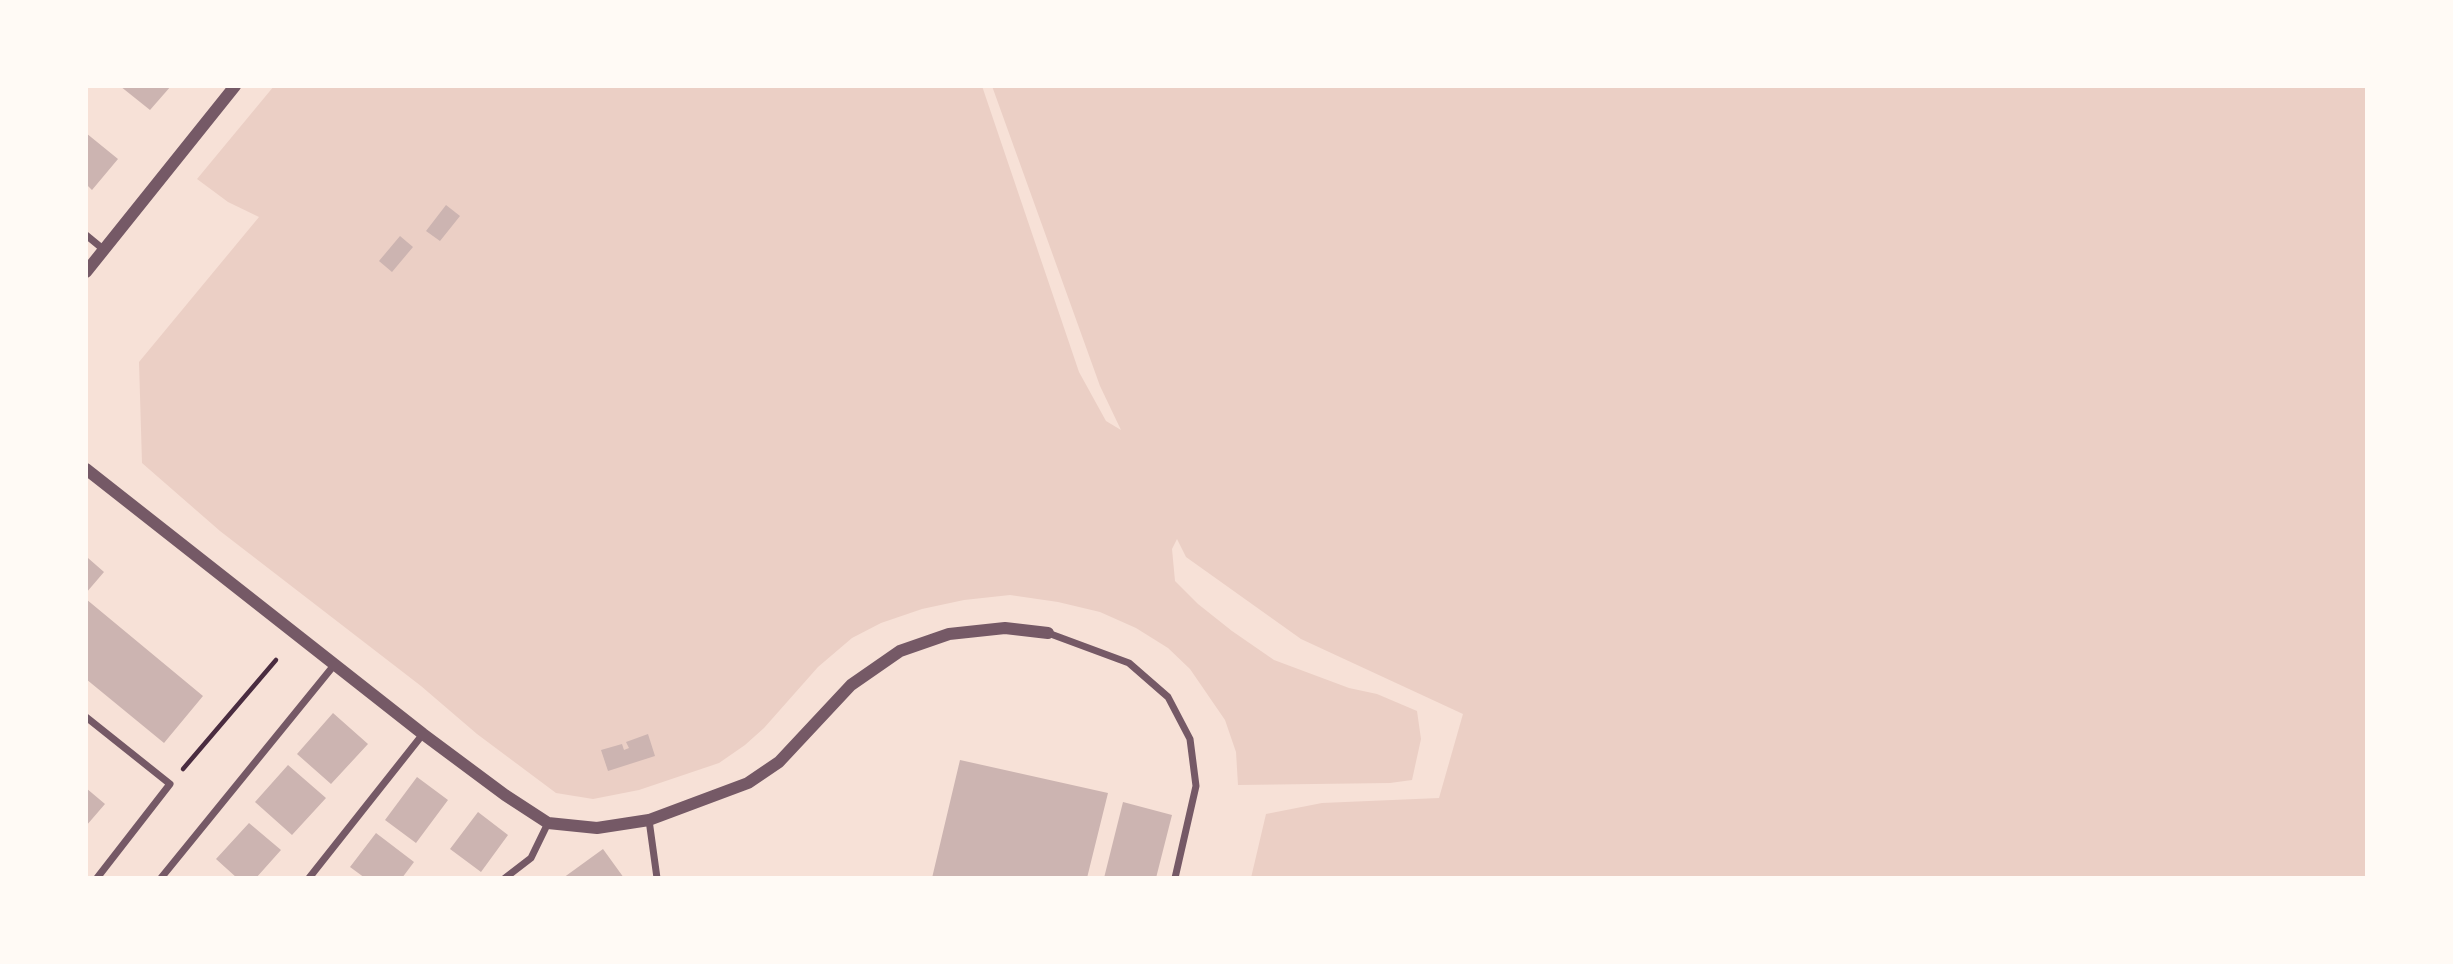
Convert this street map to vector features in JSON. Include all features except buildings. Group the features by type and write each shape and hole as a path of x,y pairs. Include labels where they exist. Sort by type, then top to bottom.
{"street":[{"path":"86,272 234,86"},
{"path":"86,235 103,249"},
{"path":"86,470 423,734 505,795 548,823 597,828 649,820 748,783 779,762 851,685 900,651 949,634 1005,628 1048,633 1129,663 1168,698 1190,739 1196,786 1175,878"},
{"path":"162,878 335,664"},
{"path":"86,717 170,784 97,878"},
{"path":"309,878 423,734"},
{"path":"649,820 657,878"},
{"path":"505,878 531,858 548,823"}],"path":[{"path":"170,784 276,660"}],"shaded area":[{"path":"274,86 982,86 1079,372 1106,421 1121,430 1100,386 992,86 2367,86 2367,878 1251,878 1266,814 1322,803 1439,798 1463,714 1301,639 1186,557 1177,539 1172,549 1175,581 1198,604 1232,631 1274,660 1349,688 1377,694 1417,711 1421,739 1412,780 1390,783 1238,785 1236,752 1225,720 1190,669 1168,648 1136,628 1100,612 1010,595 964,600 922,609 881,623 852,638 818,667 764,728 719,763 639,790 593,799 556,793 220,531 142,463 139,362 259,217 228,202 197,179"}]}
